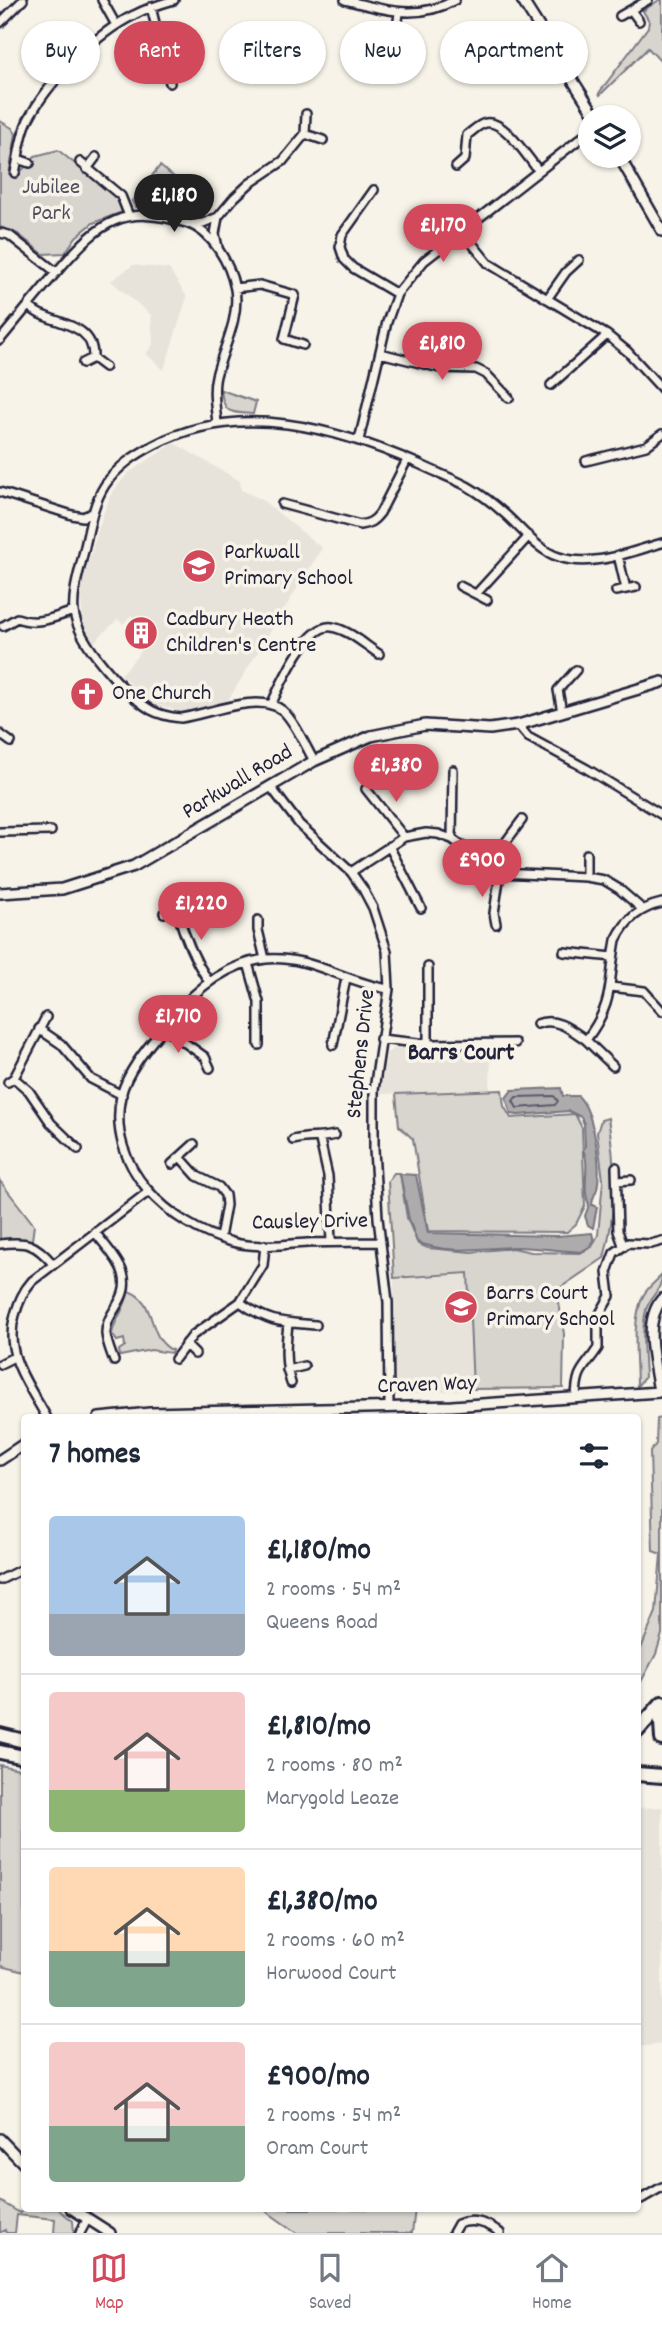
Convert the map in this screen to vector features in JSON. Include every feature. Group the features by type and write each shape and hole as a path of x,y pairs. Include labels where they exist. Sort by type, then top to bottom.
{"highway":[{"path":"641,1727 661,1705"},
{"path":"661,1705 662,1739"},
{"path":"0,1735 21,1740"},
{"path":"0,1752 21,1756"},
{"path":"641,1774 662,1776"}],"street":[{"path":"0,23 23,0"},
{"path":"102,0 115,21"},
{"path":"125,21 151,7 174,0"},
{"path":"345,0 399,13 434,10 455,0"},
{"path":"522,0 588,105"},
{"path":"620,16 648,0"},
{"path":"151,7 154,21"},
{"path":"631,10 639,21"},
{"path":"398,21 399,13"},
{"path":"15,173 22,135 29,119 74,61 114,28"},
{"path":"0,340 56,272 99,228 129,216 147,215 190,224 203,223 218,217 249,184 284,161 294,151 305,134 306,114"},
{"path":"456,167 465,159 467,135 487,122 495,123 506,131 538,170"},
{"path":"305,134 323,140"},
{"path":"359,440 387,322 397,294 417,269 578,140"},
{"path":"87,169 96,157"},
{"path":"18,159 30,163"},
{"path":"80,162 121,196 129,216"},
{"path":"626,168 662,231"},
{"path":"374,190 342,235 340,247 344,259 353,268 397,294"},
{"path":"218,217 215,234 218,249"},
{"path":"190,224 218,249 235,288 234,321 215,379 217,424"},
{"path":"462,231 488,262 607,335 628,352 662,389"},
{"path":"0,233 9,235 56,272"},
{"path":"547,299 566,272 579,260"},
{"path":"235,288 260,285 295,295 284,339 303,345"},
{"path":"27,306 80,330 89,339 94,350 93,358"},
{"path":"551,386 607,335"},
{"path":"380,353 440,368 476,369 486,374 509,398"},
{"path":"83,363 93,358"},
{"path":"93,358 105,367"},
{"path":"314,761 288,717 281,709 271,705 261,702 247,704 181,718 168,717 152,710 136,699 95,656 78,629 74,611 75,591 92,513 105,485 130,457 184,430 253,421 288,424 359,440 466,486 485,498 553,555 563,559 583,562 662,543"},
{"path":"586,461 639,448 662,434"},
{"path":"282,504 360,525 366,524 380,513 407,460"},
{"path":"0,492 72,515 83,517 92,513"},
{"path":"294,519 297,508"},
{"path":"477,593 529,536"},
{"path":"618,555 626,589"},
{"path":"460,586 487,600"},
{"path":"616,591 636,587"},
{"path":"3,626 17,618 40,622 74,611"},
{"path":"271,705 308,639 318,629 332,627 379,654"},
{"path":"562,712 558,690 576,670"},
{"name":"Parkwall Road","path":"0,892 62,889 118,873 149,858 314,761 355,741 412,726 442,724 490,729 518,725 662,682"},
{"path":"518,725 528,737 662,815"},
{"path":"0,734 10,742"},
{"path":"452,839 453,770"},
{"name":"Stephens Drive","path":"270,786 299,824 351,872 373,908 387,951 389,989 374,1090 374,1149 388,1302 389,1407"},
{"path":"366,789 404,837"},
{"path":"488,866 522,820"},
{"path":"0,832 51,831"},
{"path":"351,872 404,837 426,833 452,839 500,873 586,877 612,884 641,908"},
{"path":"389,846 421,908"},
{"path":"586,854 586,877"},
{"path":"496,924 494,913 500,873"},
{"path":"586,1040 605,1012 619,934 641,908 662,903"},
{"path":"164,913 188,905"},
{"path":"177,909 184,936 195,961 209,982"},
{"path":"258,920 265,959"},
{"path":"564,953 613,957"},
{"name":"Causley Drive","path":"381,1241 265,1245 236,1243 197,1229 148,1192 128,1160 118,1130 122,1095 132,1072 186,1001 209,982 248,963 265,959 289,959 317,964 367,986 389,989"},
{"path":"248,963 259,1002 259,1045"},
{"path":"428,967 429,1044"},
{"path":"333,1045 346,978"},
{"path":"611,987 644,990 662,1011"},
{"path":"46,1017 11,1080 34,1097 51,1123 78,1149"},
{"path":"537,1024 546,1020 569,1028 613,1066"},
{"path":"164,1028 205,1058 210,1068"},
{"path":"39,1029 61,1044 92,1079 122,1095"},
{"path":"380,1039 429,1044 515,1043"},
{"path":"293,1140 306,1137 320,1140 335,1135"},
{"path":"320,1140 328,1176 331,1242"},
{"path":"172,1164 194,1144"},
{"path":"180,1157 198,1176 219,1187 225,1195 226,1205 220,1238"},
{"path":"616,1167 618,1231 623,1245"},
{"path":"617,1181 631,1180"},
{"path":"45,1414 13,1357 11,1328 19,1299 32,1280 148,1192"},
{"path":"94,1232 119,1265 124,1280 122,1300 109,1319 106,1332 114,1361"},
{"path":"576,1398 577,1378 598,1348 598,1317 610,1296 608,1263 623,1245 662,1241"},
{"path":"0,1244 17,1242 34,1245 53,1265"},
{"path":"174,1359 193,1335 240,1302 263,1265 265,1245"},
{"name":"Craven Way","path":"240,1414 331,1413 389,1407 452,1406 659,1392 652,1336 653,1314 662,1299"},
{"path":"240,1302 261,1317 316,1325"},
{"path":"288,1323 287,1370 291,1383"},
{"path":"185,1344 195,1354"},
{"path":"0,1364 13,1357"},
{"path":"287,1370 304,1366"},
{"path":"0,1460 21,1446"},
{"path":"0,1580 21,1570"},
{"path":"0,2140 21,2161"},
{"path":"641,2199 662,2187"},
{"path":"76,2212 110,2233"},
{"path":"80,2233 87,2220"},
{"path":"453,2233 458,2224 471,2221 496,2229 500,2233"}],"shaded area":[{"path":"133,265 169,269 187,297 164,370 146,354 153,344 151,315 111,281"},
{"name":"Parkwall Primary School","path":"174,443 240,481 241,490 261,499 322,548 227,702 180,712 152,703 121,675 154,636 131,615 123,624 118,619 93,643 83,622 81,601 82,584 111,494 128,473"},
{"path":"398,1046 491,1050 490,1090 379,1094 387,1053"},
{"name":"Barrs Court Primary School","path":"468,1273 540,1389 473,1389 395,1396 394,1278"},
{"path":"662,1807 662,2044 641,2047 641,1808"}],"green space":[{"path":"662,0 662,63 648,48 600,95 648,27 649,21 643,11"},
{"name":"Jubilee Park","path":"0,121 12,128 16,134 9,174 17,176 35,156 58,150 121,201 122,212 93,223 76,237 65,253 43,254 18,234 0,227"},
{"path":"160,166 174,177 163,189 175,207 174,211 135,207 132,201"},
{"path":"221,390 256,402 253,414 226,408"},
{"path":"502,1090 504,1106 511,1118 575,1114 582,1128 585,1206 576,1224 567,1232 428,1231 413,1139 399,1126 396,1094"},
{"path":"608,1118 614,1188 604,1258 557,1290 564,1334 563,1388 473,1389 468,1273 394,1278 388,1181 394,1173 400,1173 407,1218 418,1244 428,1248 471,1252 513,1248 531,1252 580,1253 592,1247 598,1235 603,1180 597,1133 601,1120"},
{"path":"0,1181 34,1225 32,1240 0,1240"},
{"path":"662,1275 644,1318 645,1377 637,1386 636,1329 639,1306 647,1290"},
{"path":"128,1291 144,1302 158,1337 172,1350 171,1353 151,1350 120,1356 119,1350 125,1346 124,1339 117,1341 112,1334"},
{"path":"662,1418 662,1634 656,1654 641,1682 641,1648 656,1612 661,1554 653,1551 650,1452 656,1444 657,1419"},
{"path":"0,1765 21,1769 21,1971 0,1966"},
{"path":"0,2201 20,2213 62,2212 73,2221 74,2233 54,2233 55,2219 17,2215 15,2233 6,2233 5,2230 0,2233"},
{"path":"267,2212 415,2212 412,2233 297,2233"}],"water":[{"path":"561,1088 563,1096 578,1096 584,1103 592,1126 598,1167 597,1189 592,1202 592,1205 597,1207 593,1228 588,1225 585,1216 589,1205 583,1150 584,1124 581,1117 569,1111 511,1114 506,1098 512,1090"},
{"path":"400,1174 416,1175 428,1233 557,1236 592,1233 594,1241 581,1252 515,1247 453,1250 417,1242 409,1219"}],"place":[{"name":"Parkwall Primary School","path":"199,566"},
{"name":"Cadbury Heath Children's Centre","path":"141,633"},
{"name":"One Church","path":"87,694"},
{"name":"Barrs Court Primary School","path":"461,1307"}],"district":[{"name":"Barrs Court","path":"461,1054"}]}
